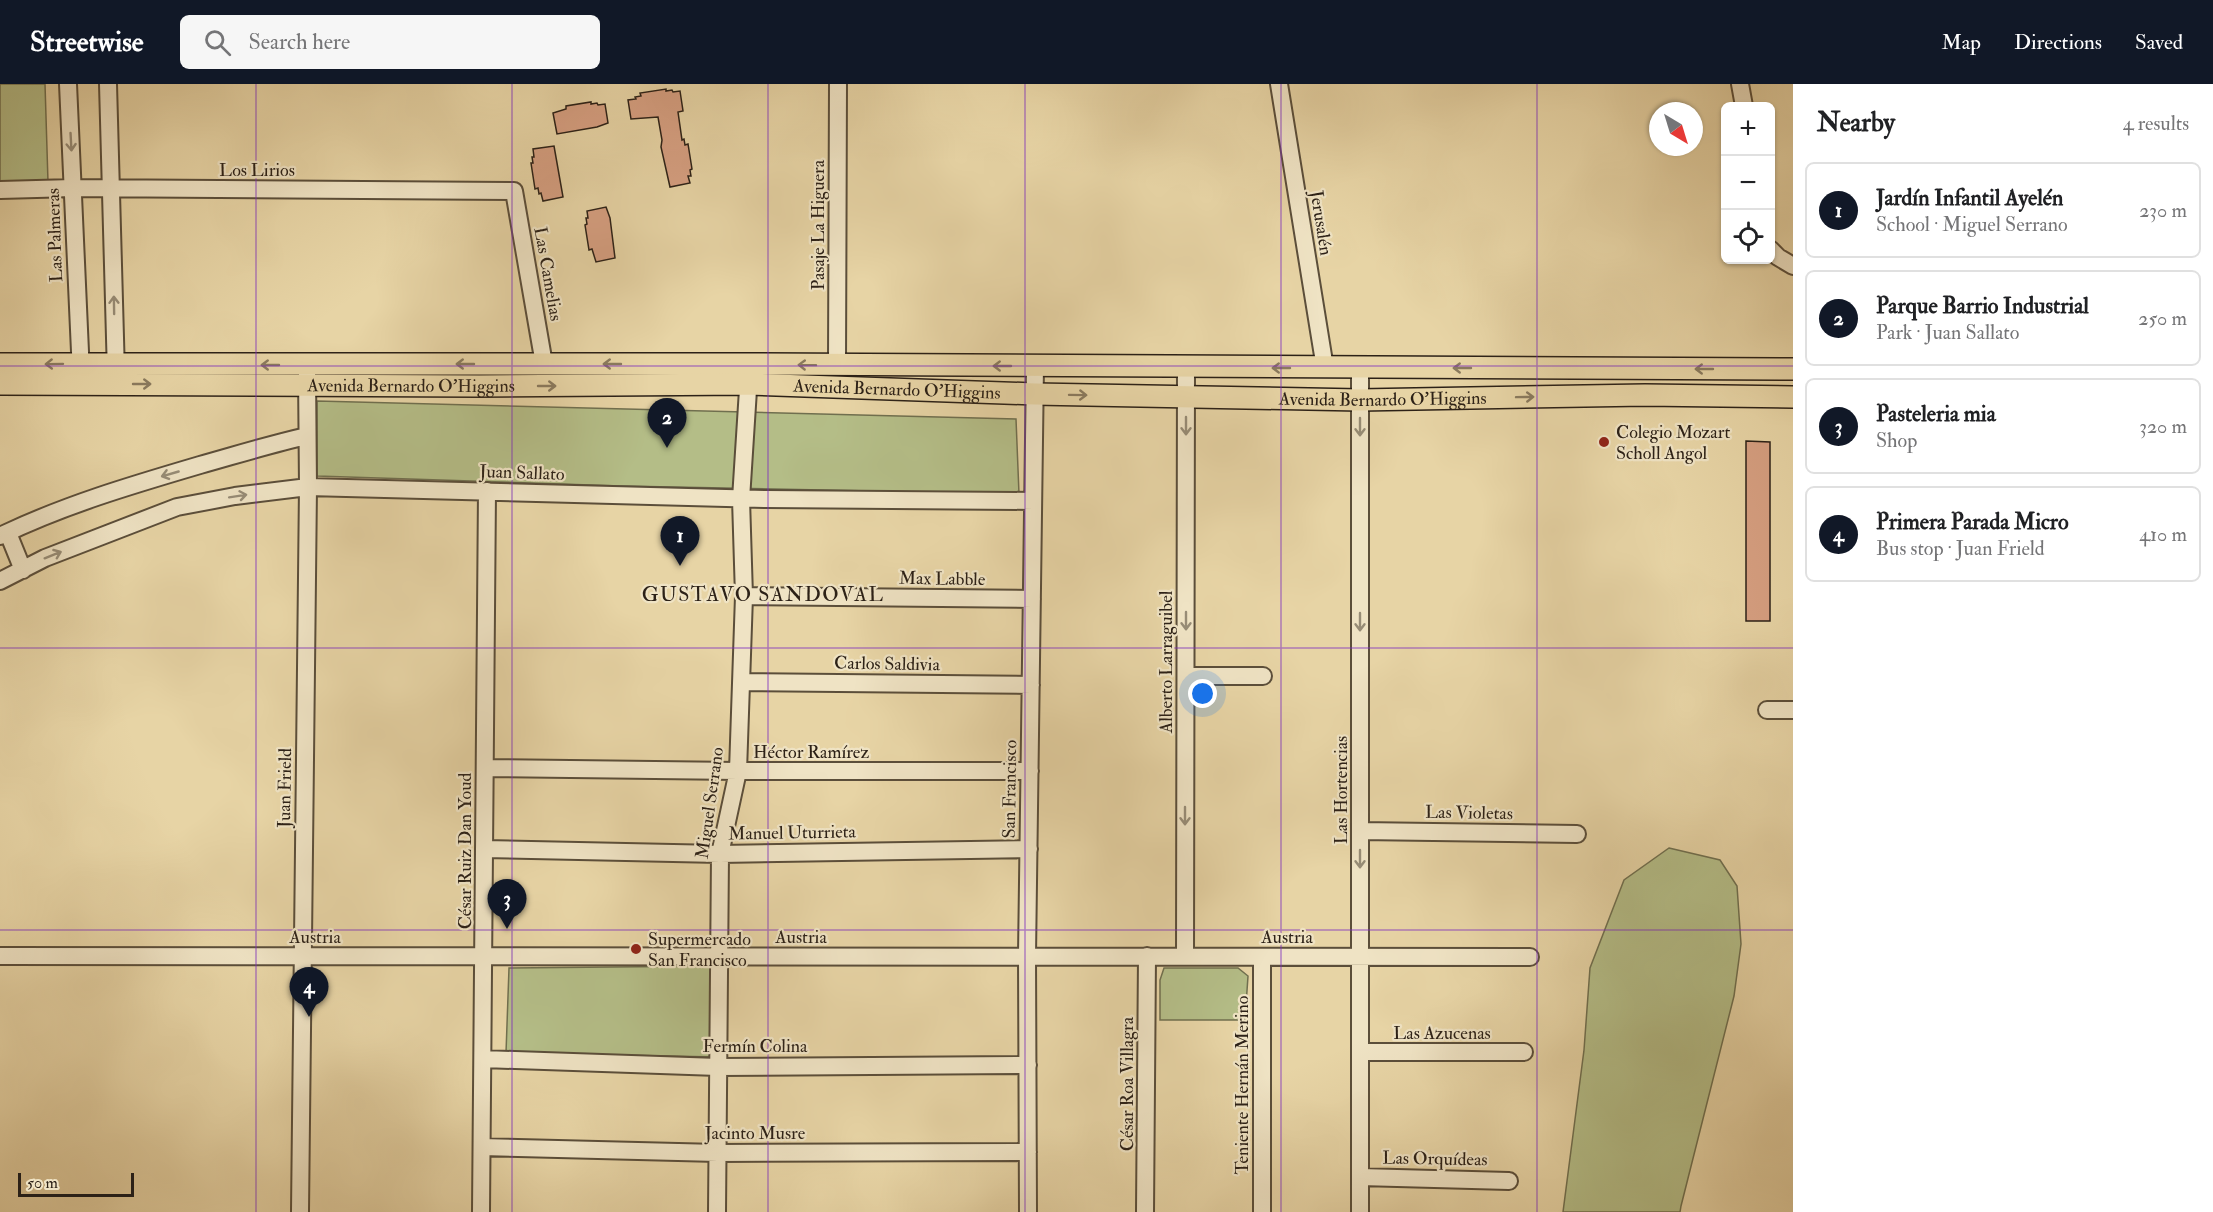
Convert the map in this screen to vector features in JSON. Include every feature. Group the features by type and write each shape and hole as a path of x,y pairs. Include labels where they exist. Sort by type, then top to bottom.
{"main road":[{"name":"Avenida Bernardo O'Higgins","path":"3,363 81,374"},
{"name":"Avenida Bernardo O'Higgins","path":"0,384 81,374 307,375 544,364 749,374 1035,394 1360,400 1793,397"},
{"name":"Avenida Bernardo O'Higgins","path":"307,375 479,386 749,374 837,365 1793,369"},
{"path":"1712,396 1742,382 1793,381"}],"street":[{"name":"Las Palmeras","path":"68,84 81,374"},
{"path":"108,84 116,374"},
{"name":"Jerusalén","path":"1279,84 1324,368"},
{"path":"1740,84 1743,102"},
{"name":"Pasaje La Higuera","path":"837,365 838,85"},
{"name":"Los Lirios","path":"0,190 111,188 514,191"},
{"name":"Las Camelias","path":"514,191 544,364"},
{"path":"1775,254 1793,266"},
{"name":"San Francisco","path":"1028,1212 1027,956 1035,366"},
{"name":"Alberto Larraguibel","path":"1185,956 1186,367"},
{"name":"Las Hortencias","path":"1360,368 1360,1212"},
{"name":"Miguel Serrano","path":"717,1212 720,854 738,771 744,596 741,498 749,374"},
{"name":"Juan Frield","path":"300,1212 308,487 307,375"},
{"path":"23,570 4,534 130,485 307,436"},
{"name":"Juan Sallato","path":"0,581 45,558 177,507 235,496 308,487 741,498 1033,501"},
{"name":"César Ruiz Dan Youd","path":"481,1212 488,491"},
{"name":"Max Labble","path":"744,596 1032,599"},
{"path":"1186,676 1263,676"},
{"name":"Carlos Saldivia","path":"742,682 1031,685"},
{"path":"1767,710 1793,710"},
{"name":"Héctor Ramírez","path":"485,768 1030,771"},
{"name":"Las Violetas","path":"1360,831 1577,834"},
{"name":"Manuel Uturrieta","path":"484,849 720,854 1029,849"},
{"name":"César Roa Villagra","path":"1145,1212 1147,956"},
{"name":"Austria","path":"0,957 1530,957"},
{"name":"Teniente Hernán Merino","path":"1262,957 1262,1212"},
{"name":"Las Azucenas","path":"1360,1052 1524,1052"},
{"name":"Fermín Colina","path":"483,1059 718,1066 1028,1065"},
{"name":"Jacinto Musre","path":"482,1147 718,1153 1028,1152"},
{"name":"Las Orquídeas","path":"1360,1178 1509,1180"}],"green space":[{"path":"0,84 45,84 48,182 0,183"},
{"path":"317,401 1016,419 1019,494 621,486 317,476"},
{"path":"1669,848 1720,860 1737,886 1741,944 1734,996 1680,1212 1563,1212 1584,1050 1590,968 1624,880"},
{"path":"719,966 719,1057 506,1053 509,968"},
{"path":"1164,968 1238,968 1248,976 1245,1020 1160,1020 1160,980"}],"building":[{"path":"666,89 666,91 672,90 673,92 680,91 683,111 678,112 682,140 684,139 685,145 688,144 692,169 690,170 691,176 688,176 690,183 670,187 661,147 658,117 631,119 628,100 636,99 635,97 641,96 640,93"},
{"path":"591,102 591,104 597,103 598,105 605,104 608,123 557,134 553,113 566,109 566,106"},
{"path":"554,146 563,197 543,201 538,188 535,189 531,163 534,157 533,149"},
{"path":"606,207 610,218 615,258 596,262 592,249 589,250 585,225 587,224 586,218 588,218 587,211"},
{"path":"1746,441 1770,442 1770,621 1746,621"}],"place":[{"name":"Colegio Mozart Scholl Angol","path":"1604,442"},
{"name":"Parque Barrio Industrial","path":"667,448"},
{"name":"Jardín Infantil Ayelén","path":"680,566"},
{"name":"Pasteleria mia","path":"507,929"},
{"name":"Supermercado San Francisco","path":"636,949"},
{"name":"Primera Parada Micro","path":"309,1017"}],"district":[{"name":"GUSTAVO SANDOVAL","path":"763,594"}]}
